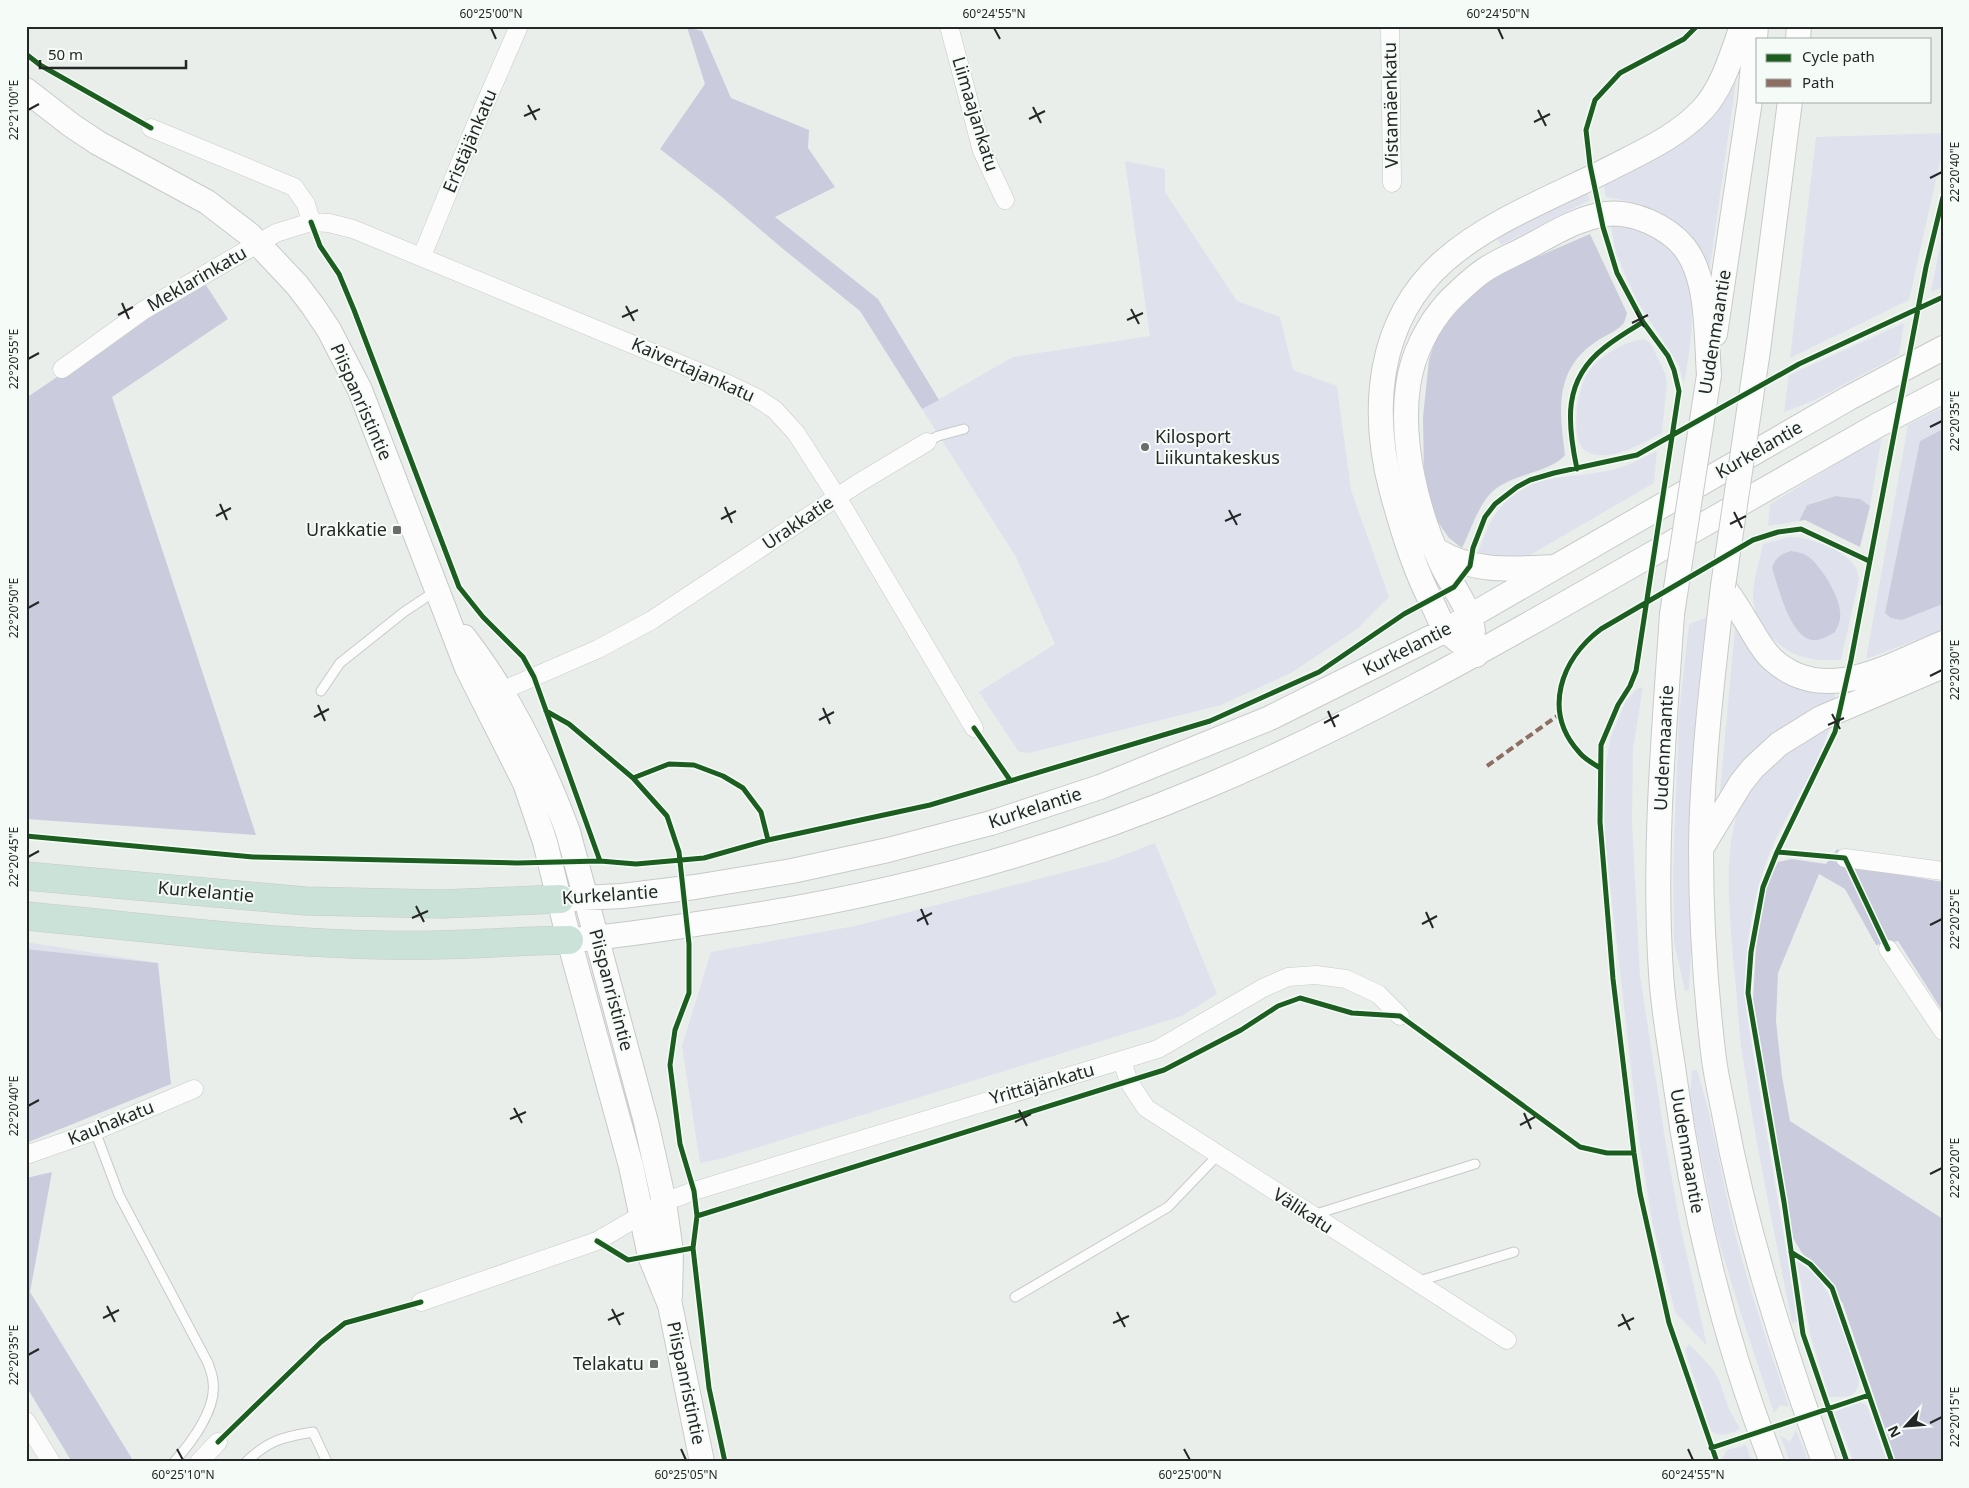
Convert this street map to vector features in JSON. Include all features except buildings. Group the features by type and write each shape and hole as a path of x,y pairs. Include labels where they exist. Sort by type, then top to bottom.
{"highway":[{"name":"Kurkelantie","path":"26,876 305,901 442,904 573,898"},
{"name":"Kurkelantie","path":"26,916 247,938 384,945 453,945 569,940"}],"main road":[{"path":"1476,655 1446,630 1430,601 1412,560 1388,477 1381,401 1383,368 1391,338 1403,311 1423,282 1445,260 1473,240 1505,221 1659,143 1684,127 1704,107 1719,83 1742,26"},
{"name":"Uudenmaantie","path":"1756,26 1750,100 1672,614 1663,737 1658,855 1661,974 1683,1137 1700,1225 1721,1307 1755,1419 1772,1462"},
{"name":"Piispanristintie","path":"26,90 91,138 207,202 258,243 297,285 329,330 360,390 447,616 481,658 492,695 545,842 573,898 597,938 646,1122 664,1202 671,1252 670,1305"},
{"path":"1790,102 1758,350 1723,586 1713,672 1706,751 1702,849 1704,950 1713,1052 1743,1207 1766,1292 1824,1462"},
{"path":"1476,655 1470,616 1441,563 1422,512 1413,475 1406,411 1408,385 1420,343 1433,322 1453,297 1485,270 1582,220 1614,214 1656,224 1670,233 1684,247 1694,265 1703,299 1709,375"},
{"name":"Kurkelantie","path":"573,898 622,896 695,887 792,871 888,850 991,823 1100,787 1270,718 1446,630 1849,398 1943,348"},
{"name":"Kurkelantie","path":"569,940 597,938 799,909 888,890 1004,860 1120,820 1203,788 1291,749 1476,655 1869,430 1943,391"},
{"path":"1436,550 1451,560 1470,566 1515,569 1558,567"},
{"path":"1723,586 1772,659 1790,671 1808,679 1830,682 1852,680 1943,643"},
{"path":"1702,849 1741,783 1753,768 1779,744 1821,718 1943,666"},
{"name":"Piispanristintie","path":"573,898 569,940 631,1166 650,1256 670,1305 702,1462"}],"street":[{"name":"Eristäjänkatu","path":"422,256 519,26"},
{"name":"Liimaajankatu","path":"949,26 982,151 1004,200"},
{"name":"Vistamäenkatu","path":"1390,26 1392,183"},
{"path":"151,128 294,188 306,204 311,222"},
{"name":"Kaivertajankatu","path":"258,243 276,233 311,222 329,223 353,228 717,379 757,398 775,410 788,422 837,497 974,728"},
{"name":"Meklarinkatu","path":"62,368 144,310 258,243"},
{"name":"Urakkatie","path":"492,695 598,649 652,620 837,497 927,442"},
{"path":"1845,858 1943,871"},
{"path":"1888,949 1943,1031"},
{"name":"Yrittäjänkatu","path":"664,1202 703,1188 1158,1049 1263,988 1288,977 1316,975 1346,979 1378,994 1400,1016"},
{"name":"Välikatu","path":"1122,1061 1129,1082 1146,1108 1310,1216 1507,1340"},
{"name":"Kauhakatu","path":"26,1155 95,1130 194,1089"},
{"path":"421,1302 597,1241 664,1202"},
{"path":"26,1421 51,1462"},
{"path":"199,1462 218,1442"}],"lane":[{"path":"927,442 938,436 964,429"},
{"path":"321,691 340,663 404,612 437,590"},
{"path":"95,1130 119,1195 208,1363 214,1383 210,1408 188,1446 174,1462"},
{"path":"1015,1297 1168,1207 1218,1155"},
{"path":"1310,1216 1475,1164"},
{"path":"1415,1283 1514,1252"},
{"path":"246,1462 260,1448 283,1437 313,1432 328,1462"}],"shaded area":[{"path":"687,27 702,31 731,98 809,130 808,148 835,187 775,217 878,299 939,400 922,409 860,311 722,197 660,149 705,84"},
{"path":"1736,81 1709,274 1670,221 1648,207 1606,197 1603,180 1724,98"},
{"path":"1943,133 1943,148 1909,300 1790,358 1816,137"},
{"name":"Kilosport Liikuntakeskus","path":"1125,161 1165,169 1165,192 1237,301 1280,317 1293,370 1337,386 1351,490 1389,597 1357,629 1291,673 1221,705 1029,753 1019,752 979,692 1055,644 1016,557 922,409 1013,357 1150,336"},
{"path":"1585,189 1590,200 1501,245 1494,234"},
{"path":"1610,221 1647,232 1666,244 1679,260 1687,279 1691,299 1692,321 1684,384 1679,366 1639,304 1626,277 1616,253"},
{"path":"1943,230 1943,287 1931,292"},
{"path":"1590,234 1627,313 1624,322 1617,329 1583,352 1573,364 1566,378 1561,407 1565,455 1551,465 1501,485 1493,491 1479,510 1462,548 1449,538 1436,519 1424,479 1423,417 1429,360 1440,326 1482,283 1507,270"},
{"path":"204,282 228,319 112,397 256,835 26,819 26,398"},
{"path":"1904,323 1899,355 1813,401 1784,412 1789,375"},
{"path":"1644,339 1651,344 1665,373 1667,383 1662,433 1617,453 1598,455 1589,453 1582,448 1576,428 1578,402 1584,379 1599,360 1613,350 1628,343"},
{"path":"1943,407 1943,429 1920,441 1902,620 1943,604 1943,630 1866,659 1908,425"},
{"path":"1943,429 1943,604 1902,620 1891,618 1885,613 1920,441"},
{"path":"1882,436 1870,506 1854,498 1831,497 1807,505 1799,521 1768,526 1770,504"},
{"path":"1657,451 1654,483 1530,555 1517,559 1476,557 1493,517 1510,498 1523,489 1552,479 1615,469"},
{"path":"1836,496 1860,499 1870,506 1860,547 1805,520 1799,521 1807,505"},
{"path":"1789,537 1806,539 1826,545 1844,555 1857,569 1859,579 1841,660 1812,659 1793,653 1775,641 1757,614 1753,593 1763,544"},
{"path":"1791,551 1809,557 1820,568 1835,594 1840,611 1840,621 1835,632 1822,639 1813,640 1805,637 1798,630 1786,610 1772,568 1779,557"},
{"path":"1707,617 1695,728 1692,933 1689,989 1685,992 1674,942 1673,870 1679,714 1689,624"},
{"path":"1736,618 1750,645 1835,687 1835,700 1798,718 1781,729 1719,802"},
{"path":"1643,687 1633,749 1632,822 1640,976 1680,1224 1707,1346 1675,1312 1652,1221 1640,1145 1604,833 1606,763 1611,736 1626,700 1637,689"},
{"path":"1830,726 1814,767 1769,854 1755,899 1748,944 1747,1015 1798,1322 1792,1323 1758,1149 1741,1044 1729,903 1730,856 1738,812 1754,782 1763,771 1783,754"},
{"path":"1155,843 1217,994 1182,1016 720,1159 700,1163 682,1046 711,952 855,926 1108,861"},
{"path":"1837,849 1867,869 1943,882 1943,1012 1898,941 1876,945 1845,889 1819,874 1778,973 1776,1021 1782,1076 1790,1121 1943,1219 1943,1462 1896,1462 1843,1304 1828,1281 1802,1253 1793,1238 1753,1000 1756,947 1765,886 1778,862 1792,859 1826,864"},
{"path":"26,942 158,963 26,949"},
{"path":"26,949 158,963 171,1084 26,1143"},
{"path":"1692,1070 1697,1070 1703,1089 1745,1271 1789,1407 1780,1405 1774,1413 1716,1232 1690,1100"},
{"path":"52,1172 30,1292 134,1462 72,1462 26,1386 26,1178"},
{"path":"1797,1260 1818,1278 1837,1312 1859,1376 1857,1389 1851,1395 1829,1397 1810,1334"},
{"path":"1689,1344 1712,1368 1719,1380 1729,1409 1740,1429 1722,1435 1711,1431 1685,1350"},
{"path":"1861,1402 1867,1406 1887,1462 1854,1462 1834,1412"},
{"path":"1796,1430 1809,1462 1790,1462 1780,1435 1790,1442"},
{"path":"1746,1445 1752,1462 1723,1462 1723,1457 1727,1450"}],"marked path":[{"path":"1487,766 1560,714"}],"cycle path":[{"path":"1697,26 1684,39 1620,73 1595,100 1586,130 1590,165 1603,227 1617,273 1643,322 1668,356 1674,370 1679,391 1636,671 1630,686 1618,705 1601,745 1600,822 1613,979 1640,1193 1669,1323 1717,1462"},
{"path":"26,54 40,65 151,128"},
{"path":"1847,1462 1803,1334 1784,1202 1748,993 1751,952 1763,887 1777,852 1835,732 1851,660 1926,267 1943,197"},
{"path":"311,222 320,246 339,274 354,310 459,587 483,617 523,657 534,677 600,861"},
{"path":"26,836 253,857 517,863 600,861 636,864 704,858 768,840 930,805 1210,721 1319,672 1404,614 1454,587 1470,566 1473,548 1485,517 1495,504 1517,487 1530,480 1554,473 1637,455 1799,364 1943,297"},
{"path":"1577,469 1570,418 1571,403 1581,374 1591,360 1604,348 1643,322"},
{"path":"1600,768 1586,759 1568,736 1561,720 1559,703 1561,686 1575,655 1601,629 1753,540 1778,532 1801,529 1869,561"},
{"path":"546,711 569,724 633,778 667,816 679,852 689,944 689,993 675,1030 670,1065 680,1144 694,1191 697,1216 693,1248 709,1388 725,1462"},
{"path":"974,728 1010,780"},
{"path":"633,778 669,764 694,765 723,776 743,788 761,812 768,840"},
{"path":"1777,852 1845,858 1888,949"},
{"path":"697,1216 1164,1070 1241,1030 1278,1006 1300,998 1352,1013 1400,1016 1580,1147 1607,1153 1634,1153"},
{"path":"597,1241 628,1260 693,1248"},
{"path":"1791,1252 1810,1264 1832,1288 1892,1462"},
{"path":"218,1442 321,1342 345,1323 421,1302"},
{"path":"1711,1448 1869,1395"}],"place":[{"name":"Kilosport Liikuntakeskus","path":"1145,447"},
{"name":"Urakkatie","path":"397,530"},
{"name":"Telakatu","path":"654,1364"}]}
